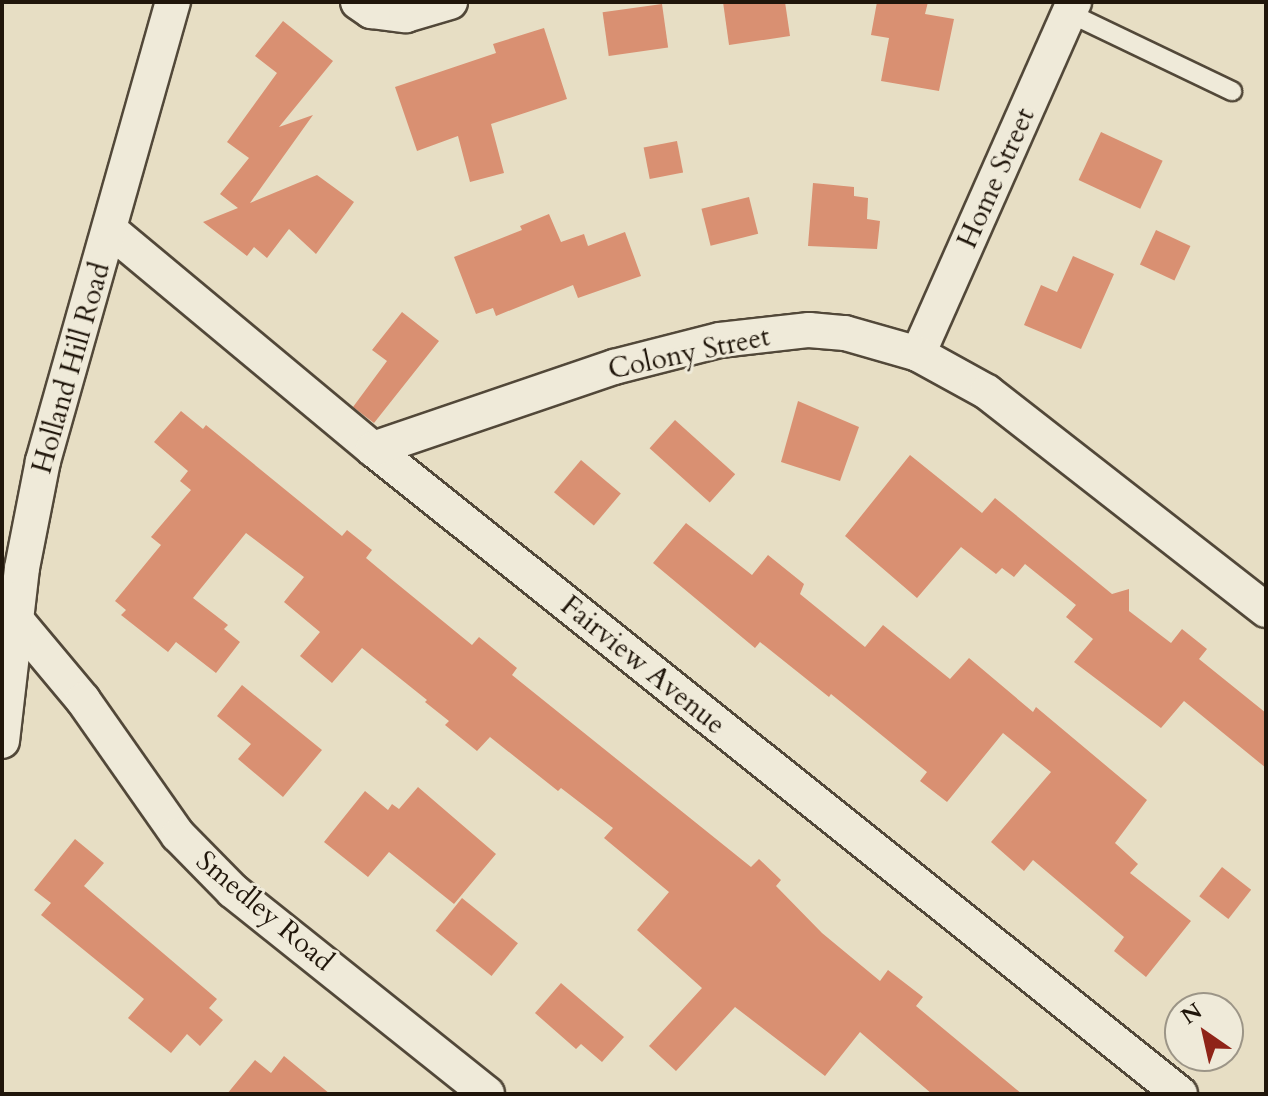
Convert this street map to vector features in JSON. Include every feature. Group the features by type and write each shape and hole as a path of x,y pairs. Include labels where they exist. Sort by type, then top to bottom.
{"street":[{"name":"Holland Hill Road","path":"2,741 17,621 12,559 110,230 155,57 173,2"},
{"path":"358,2 371,11 406,15 450,2"},
{"name":"Home Street","path":"918,354 1071,7"},
{"name":"Fairview Avenue","path":"110,230 373,449 1180,1094"},
{"name":"Colony Street","path":"373,449 614,367 720,340 821,331 845,333 918,354 987,392 1266,610"},
{"name":"Smedley Road","path":"17,621 83,700 178,835 222,880 487,1094"}],"lane":[{"path":"1071,7 1232,91"}],"building":[{"path":"723,2 785,2 790,36 729,45"},
{"path":"877,2 928,2 925,14 954,19 939,91 881,81 889,38 871,35"},
{"path":"662,4 668,48 609,56 603,12"},
{"path":"283,21 333,61 279,127 313,115 250,203 317,175 354,202 316,254 289,229 267,258 254,247 247,256 203,222 238,208 220,194 249,158 227,142 277,73 255,56"},
{"path":"544,28 567,99 491,124 504,173 470,182 458,136 417,151 395,87 496,53 493,44"},
{"path":"1101,132 1163,161 1140,209 1079,180"},
{"path":"677,141 683,172 650,179 644,147"},
{"path":"813,183 854,187 854,196 868,198 867,219 880,221 877,249 808,246"},
{"path":"749,197 758,234 711,246 701,209"},
{"path":"549,214 561,242 584,234 588,246 625,232 641,276 578,298 573,285 496,316 493,308 476,314 454,257 522,230 520,226"},
{"path":"1156,230 1190,246 1174,280 1140,264"},
{"path":"1073,256 1114,274 1081,349 1024,325 1041,285 1057,292"},
{"path":"402,312 439,341 374,423 353,407 387,361 372,350"},
{"path":"798,401 859,427 840,481 781,462"},
{"path":"181,411 203,429 206,425 342,536 347,530 372,550 366,558 472,645 479,637 517,668 512,675 751,867 759,859 781,880 776,886 822,933 880,981 888,970 923,997 916,1006 1022,1094 932,1094 860,1032 825,1076 735,1007 676,1071 649,1046 702,988 637,930 669,892 604,838 613,828 561,788 558,791 490,737 477,751 445,725 449,721 425,702 427,700 362,648 332,683 300,656 320,632 284,602 304,577 246,533 193,598 228,625 224,629 240,642 216,673 176,642 168,652 121,615 126,610 115,601 161,545 151,537 191,490 180,481 188,471 154,442"},
{"path":"675,420 735,474 710,502 650,448"},
{"path":"910,455 982,513 995,498 1112,594 1129,589 1129,611 1171,643 1182,629 1207,649 1199,659 1266,713 1266,768 1184,701 1161,728 1074,662 1093,639 1066,617 1076,605 1025,564 1014,577 1002,568 996,574 961,547 917,598 845,536"},
{"path":"581,460 621,493 594,526 554,492"},
{"path":"686,523 752,575 768,555 804,584 800,594 865,647 883,625 950,679 969,658 1033,712 1036,707 1147,800 1115,843 1138,864 1130,873 1191,921 1146,977 1114,951 1124,937 1033,860 1024,871 991,842 1051,772 1003,733 947,802 920,781 927,772 831,694 829,697 760,642 755,648 653,563"},
{"path":"242,685 322,750 283,797 238,759 251,744 217,716"},
{"path":"418,787 496,854 454,904 389,852 368,877 324,842 365,791 388,810 392,804 399,809"},
{"path":"75,839 104,863 84,886 217,999 209,1008 223,1020 200,1046 187,1034 171,1053 128,1018 144,999 41,915 51,903 34,890"},
{"path":"1222,867 1251,890 1228,919 1199,896"},
{"path":"462,898 518,943 492,976 436,931"},
{"path":"561,983 624,1037 602,1062 581,1044 576,1049 535,1013"},
{"path":"284,1056 330,1094 227,1094 255,1060 271,1073"}]}
